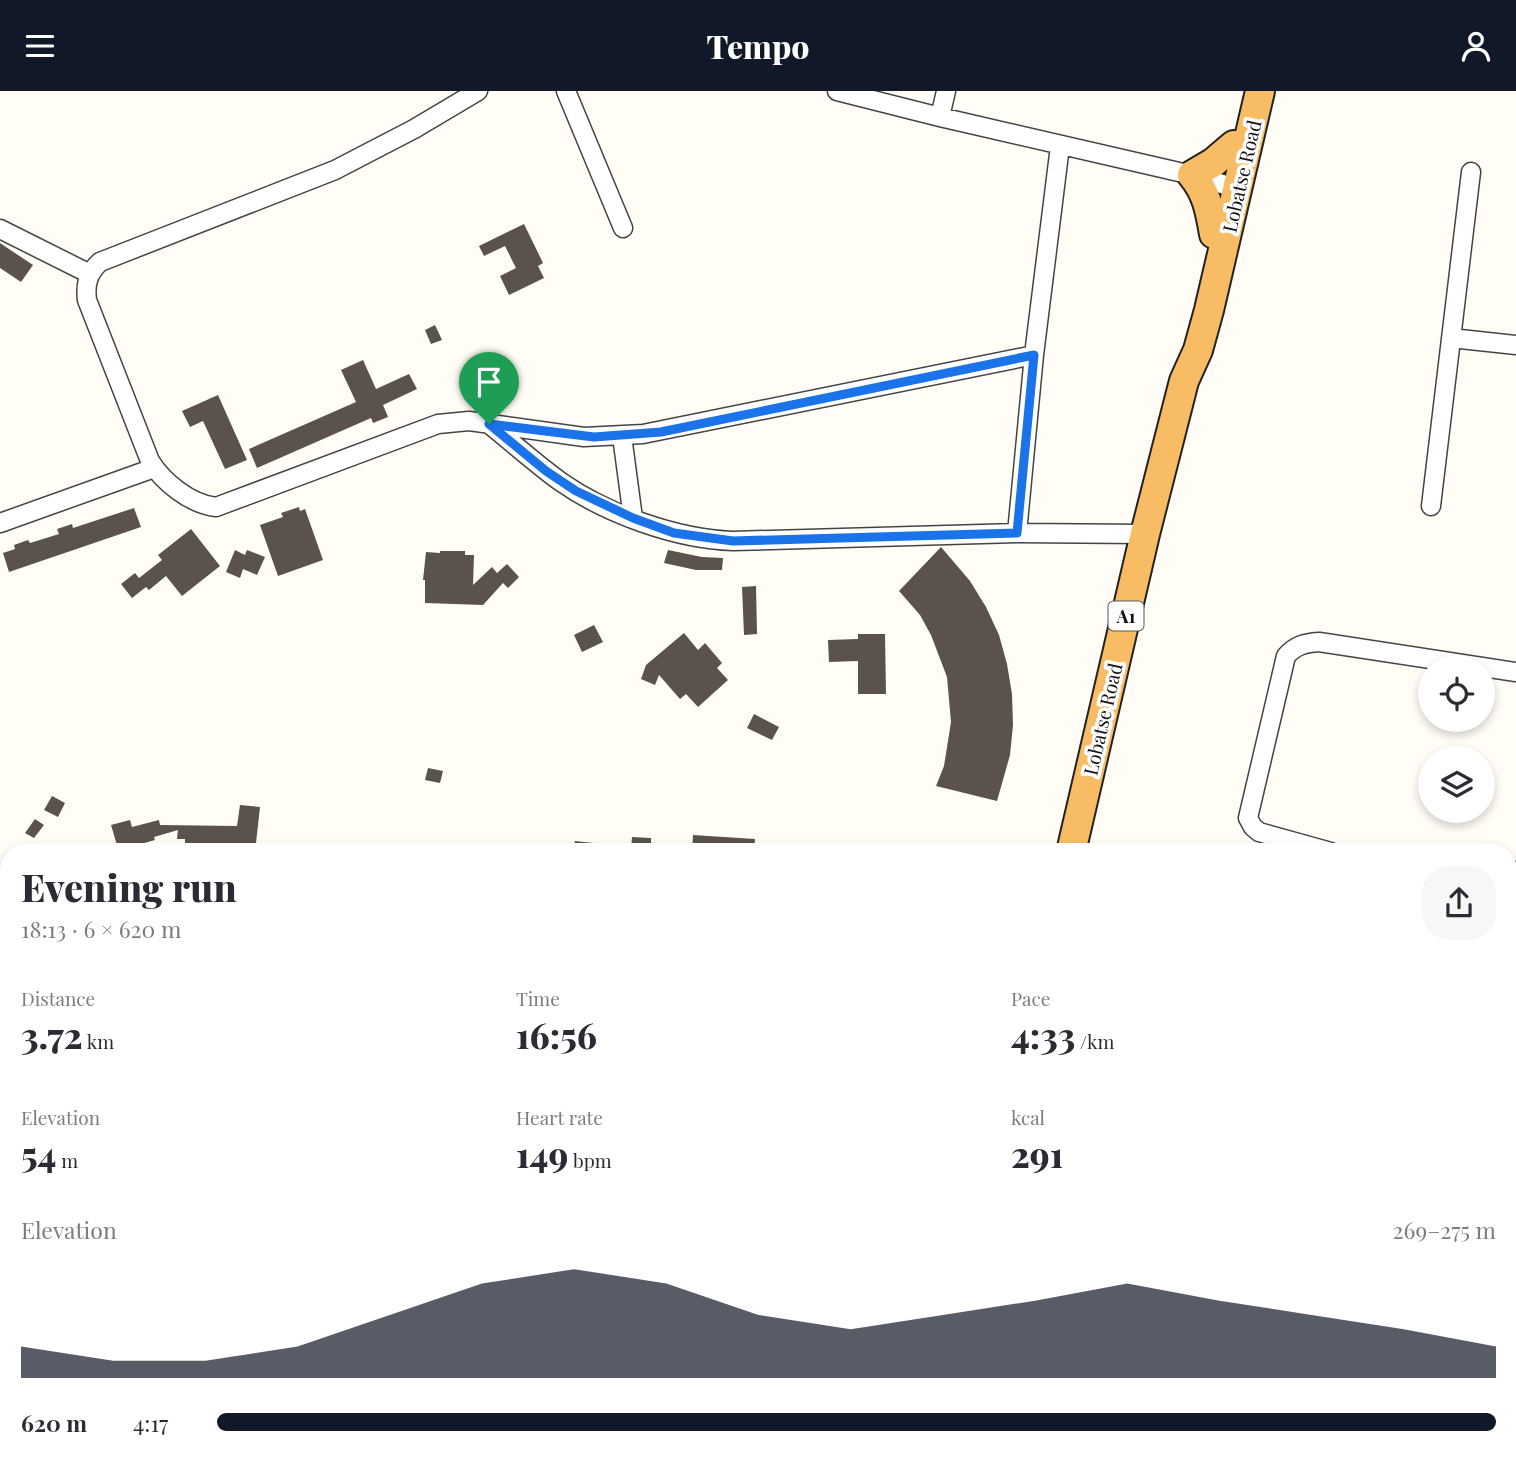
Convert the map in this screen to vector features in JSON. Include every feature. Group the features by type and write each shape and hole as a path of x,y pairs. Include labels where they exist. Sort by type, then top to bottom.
{"highway":[{"name":"Lobatse Road","path":"1184,381 1198,350 1209,310 1232,186 1234,145 1246,91"},
{"name":"Lobatse Road","path":"1073,843 1145,534 1184,381 1188,345 1214,233 1232,186 1261,91"},
{"path":"1214,233 1209,202 1192,175 1214,162 1234,145"}],"street":[{"path":"478,91 414,129 335,170 100,262 90,274 86,283 87,300 155,468 186,496 216,507 438,425 469,421 584,436 661,432 1034,355"},
{"path":"566,91 623,228"},
{"path":"837,91 1232,186"},
{"path":"940,117 946,91"},
{"path":"1017,533 1034,355 1060,146"},
{"path":"1431,506 1471,173"},
{"path":"0,229 90,274"},
{"path":"1451,338 1516,345"},
{"path":"489,424 585,497 674,533 723,541 1017,533 1145,534"},
{"path":"622,436 633,518"},
{"path":"0,523 155,468"},
{"path":"1299,843 1259,832 1252,827 1248,818 1286,656 1293,648 1319,642 1516,672"}],"building":[{"path":"524,224 543,263 538,266 544,278 509,295 500,276 516,268 505,246 484,256 479,246"},
{"path":"0,243 33,265 21,282 0,268"},
{"path":"435,325 442,340 431,344 425,330"},
{"path":"363,360 376,389 409,374 417,389 383,405 388,417 373,423 371,418 257,468 249,449 356,402 341,370"},
{"path":"218,395 247,460 225,469 203,421 190,427 182,411"},
{"path":"299,507 300,511 305,509 323,560 278,576 260,525 283,517 281,513"},
{"path":"134,508 141,527 9,572 3,553 15,549 14,545 59,534 57,529 72,524 73,528"},
{"path":"191,529 220,566 182,596 166,576 149,590 146,587 132,598 121,584 135,573 139,578 162,560 158,555"},
{"path":"941,547 970,581 986,607 999,635 1007,664 1013,725 1010,755 997,801 936,786 944,766 951,722 947,677 920,615 899,591"},
{"path":"235,550 245,555 247,550 265,557 257,575 243,569 240,578 226,572"},
{"path":"668,550 723,558 722,570 696,570 664,563"},
{"path":"465,551 465,555 474,555 473,585 492,567 497,573 507,564 519,577 508,588 503,583 483,605 425,603 423,580 426,552"},
{"path":"756,586 757,634 744,635 742,587"},
{"path":"594,625 603,642 582,652 574,635"},
{"path":"684,633 698,650 705,643 722,663 717,668 728,680 698,707 686,694 680,699 659,675 655,685 641,679 646,665"},
{"path":"858,634 885,634 886,694 858,694 858,661 829,662 828,640 858,639"},
{"path":"754,714 779,727 772,740 747,728"},
{"path":"428,768 443,771 440,783 425,780"},
{"path":"52,796 65,803 58,817 44,810"},
{"path":"240,805 260,807 256,843 185,843 185,839 177,839 178,830 144,843 116,843 111,825 130,820 132,827 159,820 160,825 237,826"},
{"path":"35,819 44,825 34,838 25,833"},
{"path":"693,835 755,839 755,843 693,843"},
{"path":"632,837 651,838 651,843 632,843"}],"route":[{"path":"1034,355 1017,533 733,541 674,533 585,497 546,471 489,424 594,437 661,432 1034,355"}]}
